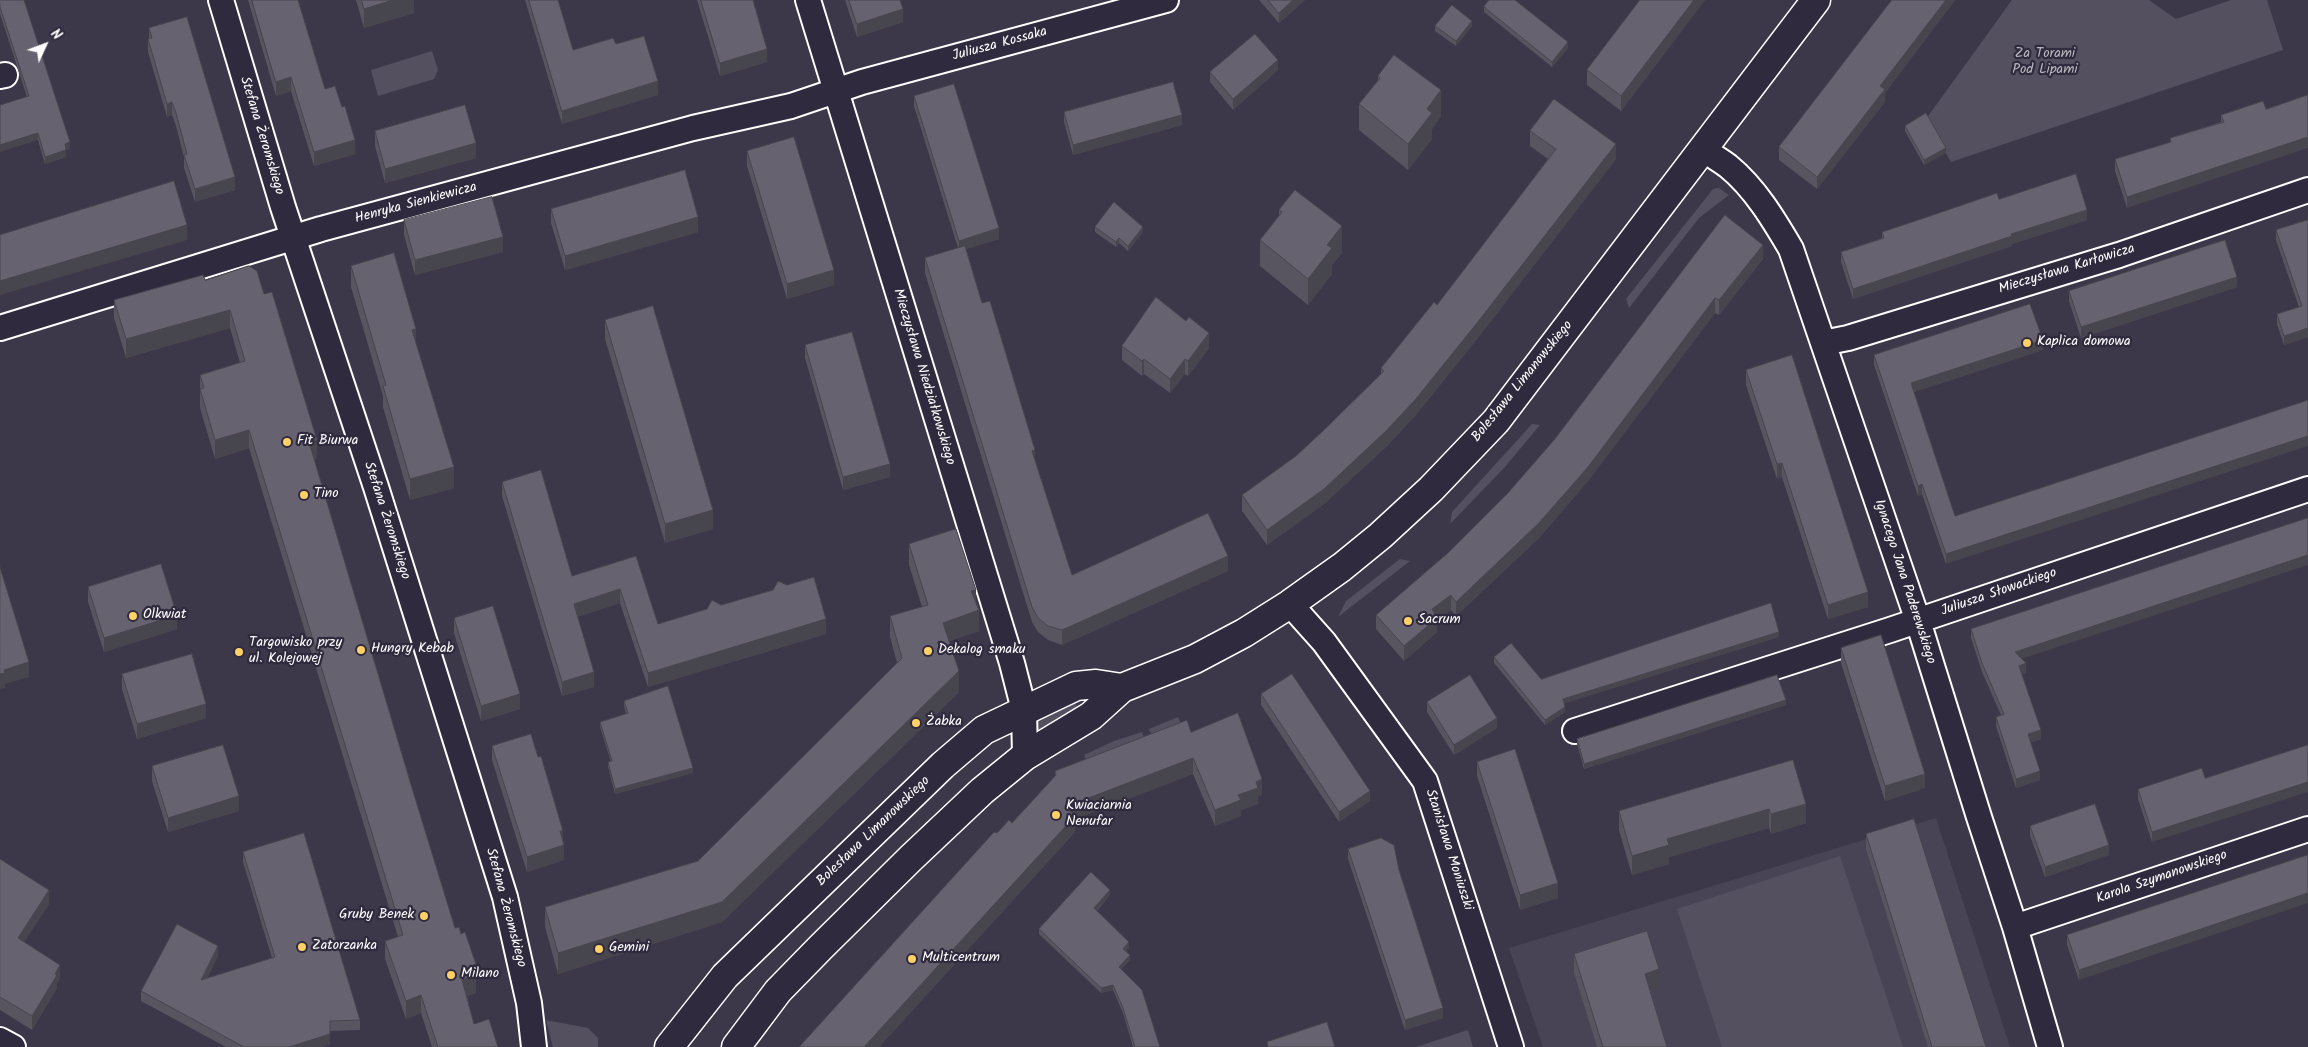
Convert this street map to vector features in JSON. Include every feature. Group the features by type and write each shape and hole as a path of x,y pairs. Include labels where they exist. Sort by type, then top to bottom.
{"main road":[{"name":"Bolesława Limanowskiego","path":"736,1047 778,991 821,947 982,791 1025,756 1091,716 1122,688 1195,659 1244,633 1290,604 1342,567 1380,536 1431,489 1496,421 1816,0"},
{"name":"Bolesława Limanowskiego","path":"669,1047 724,976 936,772 984,730 1076,686 1096,684 1122,688"}],"street":[{"name":"Stefana Żeromskiego","path":"221,0 292,237 376,487 505,898 529,1003 534,1047"},
{"name":"Mieczysława Niedziałkowskiego","path":"808,0 834,91 968,519 1024,710 1025,756"},
{"name":"Juliusza Kossaka","path":"834,91 1166,0"},
{"name":"Henryka Sienkiewicza","path":"0,328 292,237 693,128 791,106 834,91"},
{"name":"Ignacego Jana Paderewskiego","path":"1703,149 1729,167 1763,206 1791,249 1918,621 1979,817 2016,927 2050,1047"},
{"name":"Mieczysława Karłowicza","path":"1823,343 1848,338 2119,255 2308,190"},
{"name":"Juliusza Słowackiego","path":"1575,730 1918,621 2308,489"},
{"name":"Stanisława Moniuszki","path":"1290,604 1324,642 1425,780 1511,1047"},
{"name":"Karola Szymanowskiego","path":"2016,927 2308,829"},
{"path":"0,1040 13,1047"}],"shaded area":[{"path":"1936,818 2010,1047 1543,1047 1509,948"}],"green space":[{"name":"Za Torami Pod Lipami","path":"2012,0 2149,0 2176,19 2231,0 2267,0 2283,50 1951,162 1926,119"},
{"path":"432,51 438,70 434,79 378,96 371,70"},
{"path":"1719,188 1729,195 1699,218 1629,308 1626,299 1713,189"},
{"path":"1532,424 1540,425 1505,467 1450,524 1452,512"},
{"path":"1400,559 1410,561 1338,617 1346,601"},
{"path":"1075,702 1078,709 1035,732 1033,722"},
{"path":"1178,717 1184,730 1155,744 1149,729"},
{"path":"1142,732 1149,751 1092,773 1084,755 1114,741"},
{"path":"1840,856 1903,1047 1722,1047 1677,909"},
{"path":"546,1020 588,1028 598,1038 598,1047 553,1047"},
{"path":"1468,1030 1473,1047 1416,1047"}],"building":[{"path":"0,0 24,0 70,142 65,144 66,150 45,157 38,133 0,145 0,105 29,96 0,7"},
{"path":"252,0 298,0 325,89 335,86 342,107 345,106 355,140 314,152 291,77 276,82"},
{"path":"362,0 393,0 364,9"},
{"path":"529,0 558,0 573,50 613,38 616,44 644,36 658,81 562,111"},
{"path":"701,0 753,0 767,49 720,63"},
{"path":"849,0 900,0 903,9 857,24"},
{"path":"1268,0 1293,0 1279,13"},
{"path":"1489,0 1515,0 1568,42 1552,62 1484,7"},
{"path":"1640,0 1694,0 1621,96 1587,70"},
{"path":"1892,0 1946,0 1880,86 1885,89 1817,177 1779,147"},
{"path":"1452,5 1472,21 1456,41 1435,26"},
{"path":"187,17 235,177 195,189 184,155 187,154 176,113 172,102 167,104 148,39 152,38 149,28"},
{"path":"1255,34 1278,60 1233,99 1210,72"},
{"path":"1394,55 1441,90 1427,109 1432,113 1408,144 1359,104 1380,78 1378,76"},
{"path":"1173,82 1182,115 1073,145 1064,112"},
{"path":"954,84 999,228 959,241 914,96"},
{"path":"2308,95 2308,137 2127,197 2115,159 2171,142 2170,138 2224,122 2221,115 2263,101 2266,109"},
{"path":"1554,99 1616,144 1415,400 1386,431 1324,489 1267,530 1242,495 1296,456 1325,429 1384,371 1381,368 1434,302 1437,305 1556,149 1530,131"},
{"path":"465,105 476,143 385,169 375,131"},
{"path":"1926,113 1946,148 1924,160 1905,126"},
{"path":"794,137 834,270 787,284 747,151"},
{"path":"685,170 698,217 565,256 551,209"},
{"path":"2076,174 2087,210 2011,234 2012,236 1853,289 1841,252 1884,238 1882,232 1997,193 1999,199"},
{"path":"174,181 187,225 0,281 0,235"},
{"path":"1295,190 1342,226 1327,245 1332,248 1308,279 1260,240 1282,212 1279,210"},
{"path":"492,197 503,237 415,260 404,220"},
{"path":"1114,202 1143,227 1128,246 1119,238 1116,242 1095,227"},
{"path":"1725,215 1763,245 1719,300 1715,298 1588,467 1539,523 1456,602 1451,595 1432,609 1437,618 1404,646 1376,615 1449,552 1507,494 1554,440"},
{"path":"2308,220 2308,328 2284,336 2277,314 2302,306 2276,230"},
{"path":"2225,240 2237,277 2081,327 2069,291"},
{"path":"965,246 982,303 990,301 1035,450 1032,451 1072,575 1208,513 1228,556 1062,630 1048,626 1038,618 1032,607 925,258"},
{"path":"394,253 416,329 412,330 454,467 410,479 383,386 386,385 351,266"},
{"path":"249,266 257,271 264,294 272,292 317,440 309,442 412,788 455,928 459,927 461,934 465,932 476,964 473,965 476,975 462,980 474,1024 489,1019 498,1047 438,1047 421,995 406,1001 385,941 403,935 249,430 215,440 200,389 204,388 200,375 245,361 230,310 126,339 114,300 203,275 205,280"},
{"path":"1156,297 1186,321 1189,317 1209,333 1188,361 1185,359 1170,379 1144,359 1142,361 1122,346"},
{"path":"2030,304 2043,340 1911,383 1955,516 2308,400 2308,436 1946,554 1922,484 1918,486 1874,355"},
{"path":"653,306 713,510 665,524 605,320"},
{"path":"852,332 890,464 843,477 805,345"},
{"path":"1792,355 1868,592 1828,605 1782,463 1777,464 1746,370"},
{"path":"541,470 572,576 636,556 658,624 707,609 712,600 721,605 773,590 778,581 787,585 814,577 826,619 648,673 620,589 574,604 594,672 562,682 502,482"},
{"path":"2308,518 2308,555 2015,652 2026,663 2019,666 2041,730 2028,734 2040,771 2016,779 1996,717 2004,714 1982,663 1971,629"},
{"path":"956,529 976,590 971,591 979,610 943,623 959,671 722,902 558,953 545,907 698,861 902,658 890,616 928,605 909,544"},
{"name":"Olkwiat","path":"161,564 177,615 104,638 88,587"},
{"path":"0,567 29,662 4,670 5,673 0,674"},
{"path":"1771,603 1779,632 1563,699 1565,707 1545,720 1494,657 1511,643 1541,679"},
{"path":"493,606 520,694 481,706 454,618"},
{"path":"1881,635 1925,774 1885,786 1841,648"},
{"path":"192,654 206,704 137,724 122,674"},
{"path":"1292,674 1370,791 1339,812 1261,694"},
{"path":"1470,675 1497,718 1454,745 1427,702"},
{"path":"1777,675 1786,700 1584,764 1577,739"},
{"path":"668,686 693,768 615,789 608,762 612,761 600,722 628,713 624,701"},
{"path":"1238,713 1262,779 1256,782 1258,788 1238,795 1241,800 1215,810 1193,758 1065,807 1075,816 864,1047 799,1047 994,832 997,833 1009,820 1012,823 1056,775 1055,771 1187,720 1191,732"},
{"path":"531,734 538,757 541,756 563,831 560,831 564,845 527,857 492,746"},
{"path":"223,745 239,796 168,818 152,766"},
{"path":"2308,745 2308,782 2152,832 2138,789 2202,768 2205,778"},
{"path":"1515,749 1558,883 1520,895 1477,762"},
{"path":"1793,760 1806,804 1771,814 1769,809 1667,839 1669,845 1632,856 1619,811"},
{"path":"2095,804 2109,845 2045,867 2030,826"},
{"path":"1914,819 1986,1047 1932,1047 1866,834"},
{"name":"Zatorzanka","path":"304,833 360,1020 330,1021 330,1034 289,1047 244,1047 141,991 177,924 218,946 201,980 275,957 243,852"},
{"path":"1381,838 1394,845 1399,870 1443,1008 1405,1020 1348,849"},
{"path":"2308,855 2308,893 2079,970 2067,935"},
{"path":"0,859 49,890 18,938 60,965 55,974 57,975 32,1016 0,997"},
{"path":"1091,872 1110,890 1094,908 1129,942 1123,949 1130,955 1119,967 1142,990 1160,1047 1135,1047 1123,1008 1113,985 1101,988 1039,929"},
{"path":"1647,931 1659,969 1645,974 1667,1047 1603,1047 1574,954"},
{"path":"1327,1022 1335,1047 1268,1047 1267,1042"}],"place":[{"name":"Kaplica domowa","path":"2027,343"},
{"name":"Fit Biurwa","path":"287,442"},
{"name":"Tino","path":"304,495"},
{"name":"Olkwiat","path":"133,616"},
{"name":"Sacrum","path":"1408,621"},
{"name":"Hungry Kebab","path":"361,650"},
{"name":"Dekalog smaku","path":"928,651"},
{"name":"Targowisko przy ul. Kolejowej","path":"239,652"},
{"name":"Żabka","path":"916,723"},
{"name":"Kwiaciarnia Nenufar","path":"1056,815"},
{"name":"Gruby Benek","path":"424,916"},
{"name":"Zatorzanka","path":"302,947"},
{"name":"Gemini","path":"599,949"},
{"name":"Multicentrum","path":"912,959"},
{"name":"Milano","path":"451,975"}]}
